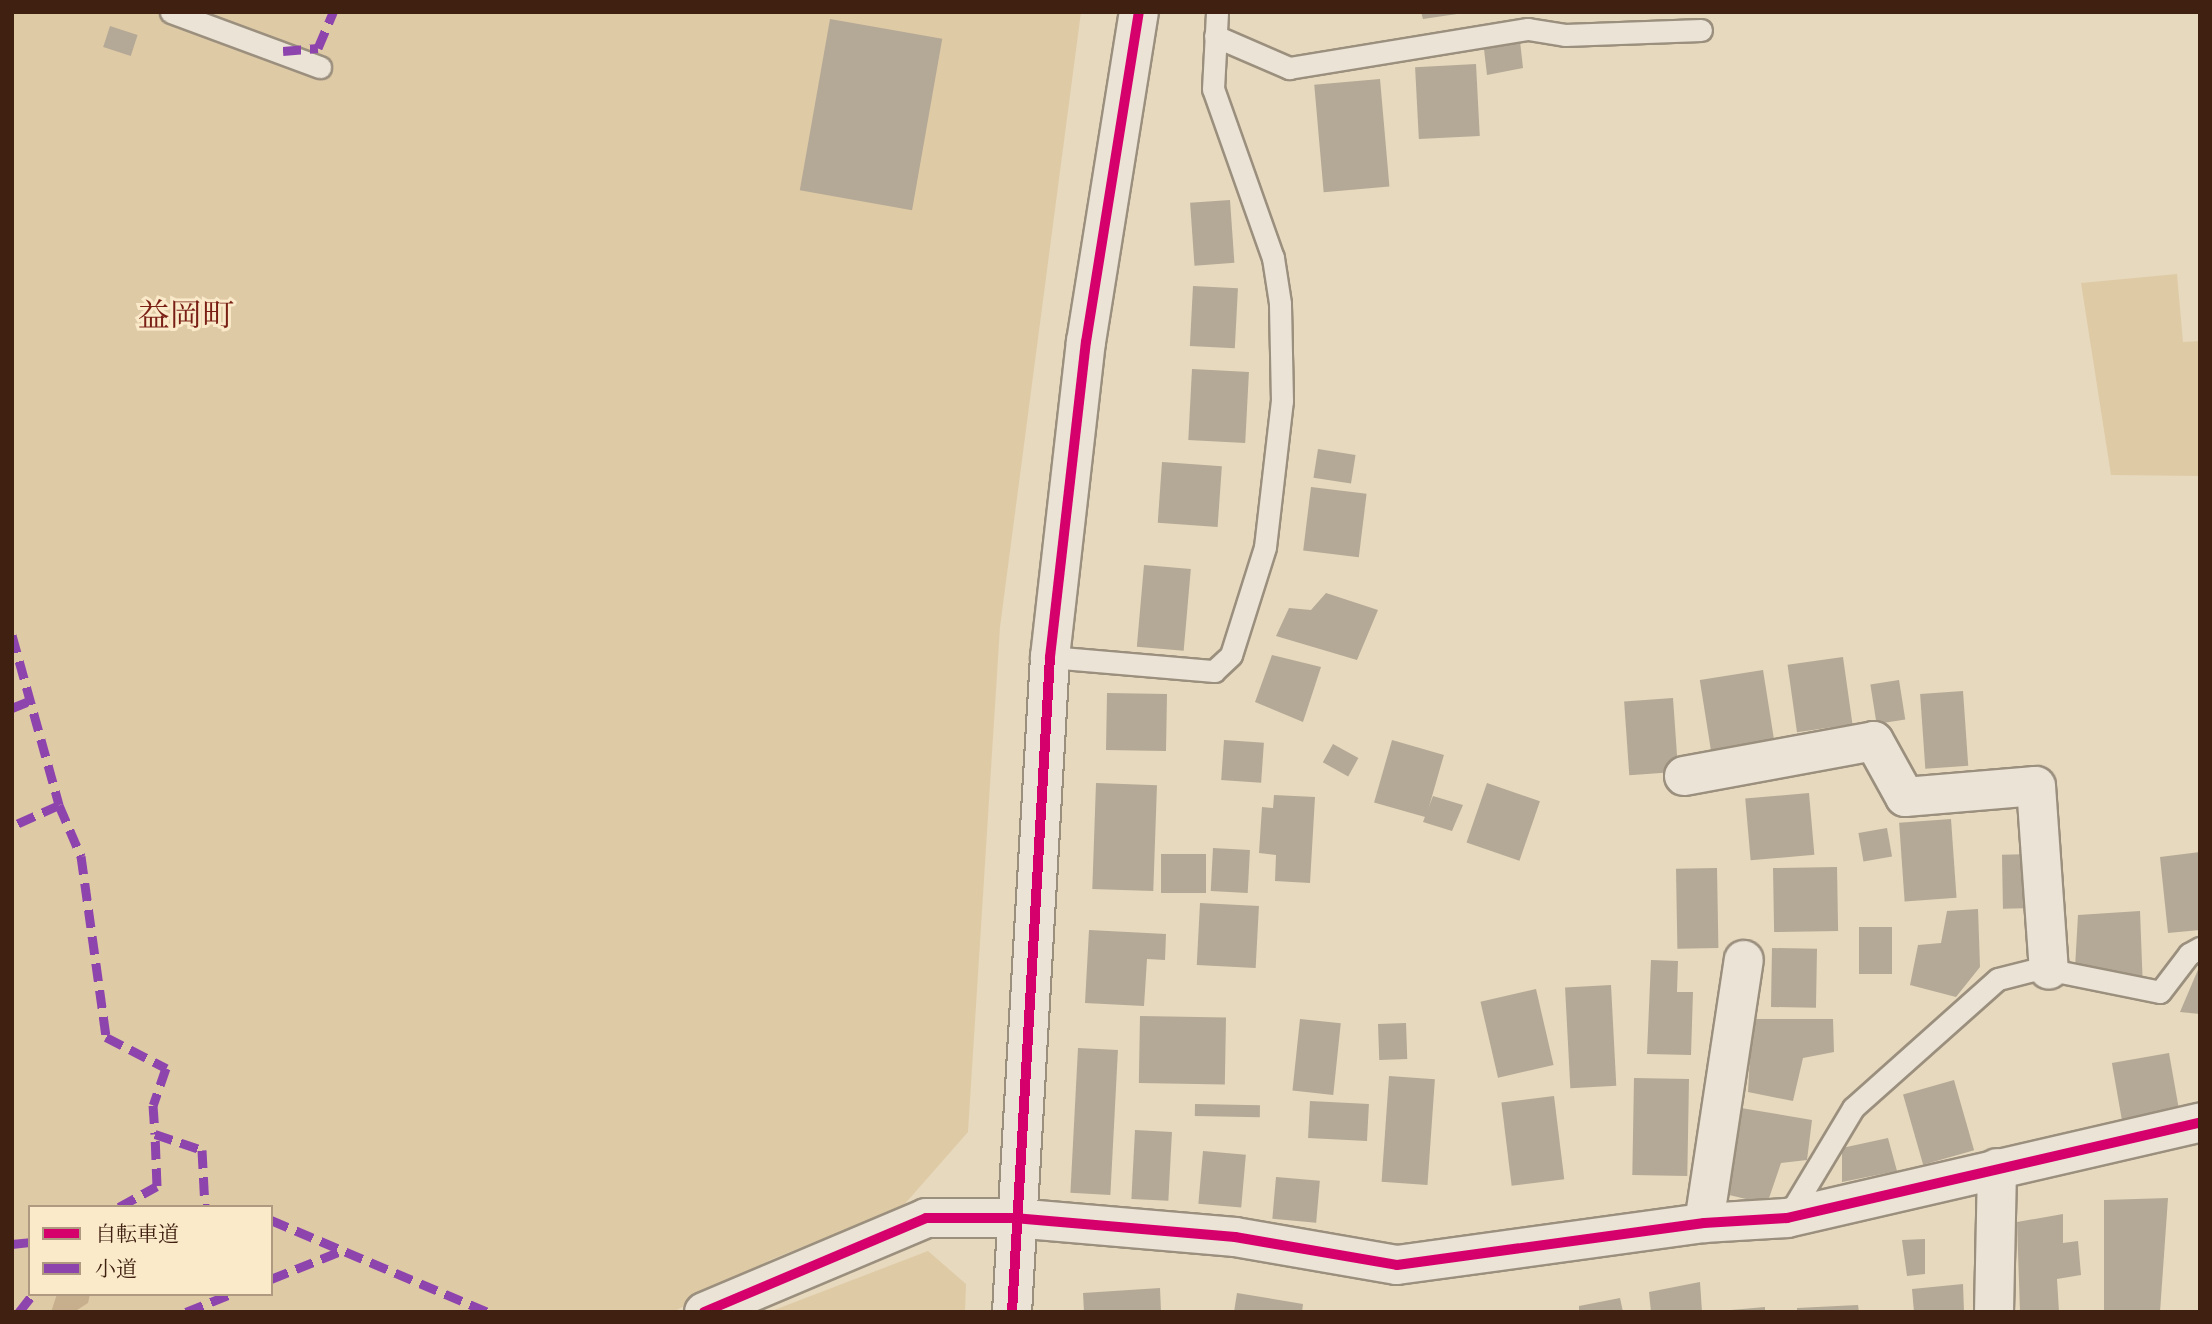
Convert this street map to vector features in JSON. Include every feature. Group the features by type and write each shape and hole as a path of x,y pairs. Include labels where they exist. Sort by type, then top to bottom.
{"street":[{"path":"1012,1312 1014,1218 1050,657 1086,342 1139,12"},
{"path":"1684,776 1874,741 1905,797 2036,786 2049,970"},
{"path":"1704,1223 1744,960"},
{"path":"704,1312 926,1218 1014,1218 1235,1237 1397,1265 1704,1223 1787,1218 2200,1123"},
{"path":"1994,1312 1997,1168"}],"lane":[{"path":"170,12 320,67"},
{"path":"1050,657 1214,671 1231,655 1265,547 1282,401 1280,303 1273,258 1213,89 1217,12"},
{"path":"1215,36 1289,68 1528,29 1565,35 1701,30"},
{"path":"1787,1218 1853,1108 1998,979 2049,970 2160,992 2189,954 2200,948"}],"shaded area":[{"path":"12,12 1081,12 1000,627 968,1132 903,1206 770,1260 673,1312 12,1312"},
{"path":"2177,274 2183,342 2200,341 2200,476 2111,475 2081,283"},
{"path":"928,1251 966,1284 965,1312 769,1312"},
{"path":"56,1296 90,1296 88,1303 74,1312 51,1312"}],"building":[{"path":"1421,12 1457,12 1457,14 1423,19"},
{"path":"830,19 942,39 912,210 800,190"},
{"path":"110,26 138,35 131,56 103,47"},
{"path":"1520,41 1523,68 1487,75 1484,49"},
{"path":"1476,64 1480,136 1419,139 1415,67"},
{"path":"1380,79 1389,187 1324,192 1314,85"},
{"path":"1230,200 1234,263 1194,266 1190,203"},
{"path":"1193,286 1238,288 1235,348 1190,346"},
{"path":"1192,369 1249,372 1245,443 1188,440"},
{"path":"1318,449 1356,455 1351,484 1313,478"},
{"path":"1162,462 1222,466 1218,527 1158,523"},
{"path":"1311,487 1367,494 1359,557 1303,551"},
{"path":"1144,565 1191,569 1184,651 1137,647"},
{"path":"1326,593 1378,610 1357,660 1276,636 1289,608 1311,610"},
{"path":"1272,655 1321,667 1303,722 1255,702"},
{"path":"1843,657 1852,724 1797,732 1788,665"},
{"path":"1763,670 1775,746 1712,756 1700,680"},
{"path":"1899,680 1905,720 1877,724 1870,685"},
{"path":"1963,691 1968,766 1925,769 1920,694"},
{"path":"1107,693 1167,694 1166,751 1106,750"},
{"path":"1673,698 1678,772 1629,775 1624,701"},
{"path":"1224,740 1264,743 1261,783 1221,780"},
{"path":"1392,740 1444,755 1426,817 1374,802"},
{"path":"1333,744 1358,758 1348,776 1323,762"},
{"path":"1096,783 1157,785 1153,891 1092,889"},
{"path":"1487,783 1540,801 1519,861 1466,843"},
{"path":"1809,793 1814,855 1751,860 1745,799"},
{"path":"1274,795 1315,797 1310,883 1275,881 1276,855 1259,853 1262,807 1273,808"},
{"path":"1433,796 1463,805 1452,831 1423,822"},
{"path":"1951,819 1957,898 1905,901 1899,823"},
{"path":"1887,828 1892,857 1863,862 1858,833"},
{"path":"1213,848 1250,850 1248,893 1211,891"},
{"path":"2200,852 2200,930 2168,933 2160,857"},
{"path":"1161,854 1206,854 1206,893 1161,893"},
{"path":"2040,854 2041,908 2003,909 2002,855"},
{"path":"1837,867 1838,931 1774,932 1773,868"},
{"path":"1717,868 1718,948 1677,949 1676,869"},
{"path":"1200,903 1259,906 1256,968 1197,965"},
{"path":"1978,909 1980,967 1956,997 1910,985 1918,945 1941,943 1947,911"},
{"path":"2140,911 2143,990 2074,986 2078,915"},
{"path":"1859,927 1892,927 1892,974 1859,974"},
{"path":"1089,930 1166,934 1165,960 1147,959 1144,1006 1085,1003"},
{"path":"1772,948 1817,949 1816,1008 1771,1007"},
{"path":"1651,960 1678,961 1677,992 1693,992 1691,1055 1647,1054"},
{"path":"2200,965 2200,1014 2180,1012"},
{"path":"1611,985 1616,1086 1570,1088 1565,987"},
{"path":"1536,989 1554,1065 1498,1078 1480,1002"},
{"path":"1140,1016 1226,1018 1225,1084 1139,1083"},
{"path":"1300,1019 1341,1023 1333,1095 1292,1091"},
{"path":"1752,1019 1833,1019 1834,1052 1803,1058 1793,1101 1748,1092"},
{"path":"1406,1023 1407,1059 1379,1060 1378,1024"},
{"path":"1078,1048 1118,1050 1110,1195 1070,1193"},
{"path":"2169,1053 2180,1113 2122,1123 2112,1063"},
{"path":"1389,1076 1435,1079 1427,1185 1382,1182"},
{"path":"1634,1078 1689,1079 1687,1176 1632,1175"},
{"path":"1954,1080 1974,1150 1923,1165 1903,1095"},
{"path":"1554,1096 1564,1179 1512,1186 1501,1102"},
{"path":"1310,1101 1369,1104 1367,1141 1308,1138"},
{"path":"1195,1104 1260,1105 1260,1117 1195,1116"},
{"path":"1741,1108 1812,1120 1807,1160 1781,1163 1767,1204 1725,1194"},
{"path":"1135,1130 1172,1132 1168,1201 1131,1199"},
{"path":"1888,1138 1897,1171 1842,1182 1842,1148"},
{"path":"1203,1151 1246,1155 1241,1208 1198,1204"},
{"path":"1276,1177 1320,1181 1316,1223 1272,1219"},
{"path":"2168,1198 2160,1312 2104,1312 2104,1200"},
{"path":"2063,1214 2063,1243 2078,1241 2081,1275 2057,1279 2059,1312 2020,1312 2017,1222"},
{"path":"1925,1239 1925,1274 1907,1276 1902,1240"},
{"path":"1700,1282 1702,1312 1651,1312 1649,1292"},
{"path":"1963,1284 1964,1312 1914,1312 1912,1289"},
{"path":"1160,1288 1161,1312 1084,1312 1083,1293"},
{"path":"1237,1293 1303,1304 1302,1312 1234,1312"},
{"path":"1620,1298 1623,1312 1579,1312 1579,1306"},
{"path":"1858,1305 1859,1312 1797,1312 1797,1308"},
{"path":"1765,1307 1765,1312 1731,1312 1731,1310"}],"marked path":[{"path":"283,51 318,48 333,12"},
{"path":"12,635 59,805 12,826"},
{"path":"12,708 27,702"},
{"path":"59,805 81,856 106,1037 166,1068 153,1105 155,1134 202,1150 205,1205"},
{"path":"123,1205 157,1186 155,1134"},
{"path":"273,1221 488,1312"},
{"path":"12,1244 28,1242"},
{"path":"273,1278 341,1251"},
{"path":"19,1312 31,1296"},
{"path":"186,1312 226,1296"}],"cycle path":[{"path":"1012,1312 1050,657 1086,342 1139,12"},
{"path":"704,1312 926,1218 1014,1218 1235,1237 1397,1265 1704,1223 1787,1218 2200,1123"}],"district":[{"name":"益岡町","path":"186,318"}]}
